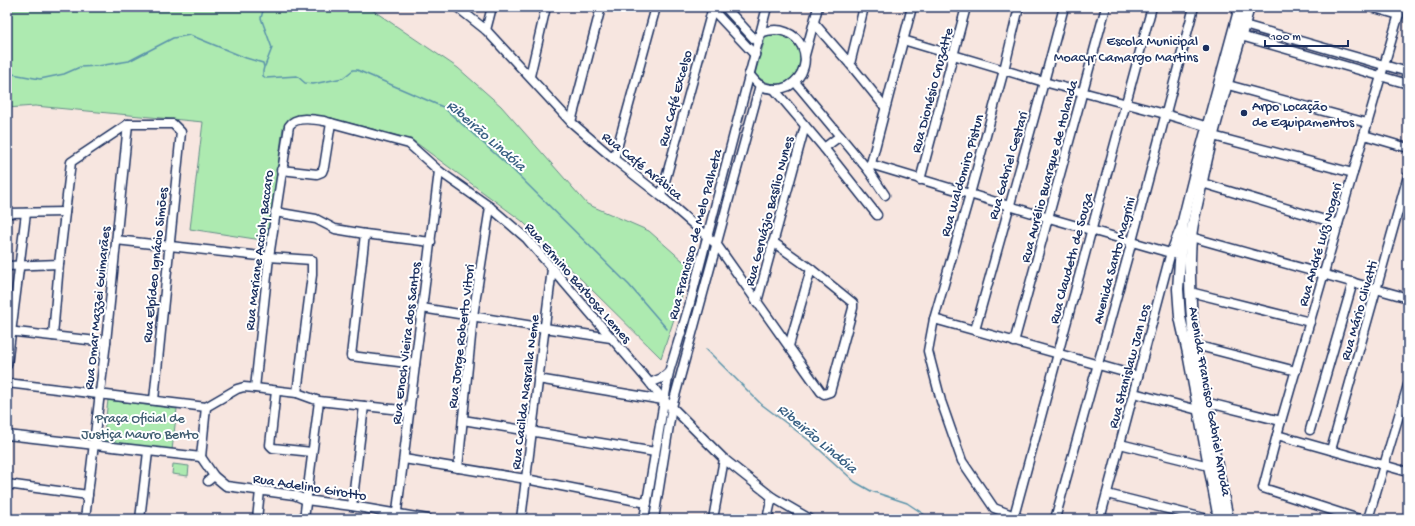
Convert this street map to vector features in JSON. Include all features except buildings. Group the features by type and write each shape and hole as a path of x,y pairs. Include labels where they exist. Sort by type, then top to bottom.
{"main road":[{"name":"Avenida Francisco Gabriel Arruda","path":"1219,519 1180,317 1176,254 1197,165 1212,131 1228,85 1241,36 1240,7"},
{"name":"Avenida Francisco Gabriel Arruda","path":"1228,519 1195,345 1190,292 1191,237 1212,131 1240,23 1249,7"}],"street":[{"name":"Rua Café Arábica","path":"457,7 486,30 571,122 614,159 661,196 717,245 821,392 826,394 830,392 853,308 853,303 811,269"},
{"path":"486,30 492,7"},
{"path":"530,76 546,7"},
{"path":"571,122 601,7"},
{"path":"614,159 656,7"},
{"path":"724,7 758,43"},
{"path":"767,7 749,74 760,85 770,89 782,89 795,82 803,69 818,7"},
{"path":"850,64 864,7"},
{"path":"870,168 912,7"},
{"name":"Rua Dionésio Cruzatte","path":"920,180 966,7"},
{"name":"Rua Waldomiro Pistun","path":"1018,517 994,508 962,461 941,401 928,351 934,319 1004,70 1019,7"},
{"name":"Rua Gabriel Cestari","path":"974,330 1064,7"},
{"name":"Rua Aurélio Buarque de Holanda","path":"1014,342 1106,7"},
{"name":"Rua Claudeth de Souza","path":"1018,517 1058,354 1152,7"},
{"name":"Avenida Santo Magrini","path":"1055,519 1132,241 1194,7"},
{"path":"1371,7 1401,10 1408,9"},
{"path":"712,8 754,56"},
{"name":"Rua Café Excelso","path":"661,196 712,8"},
{"name":"Rua André Luíz Nogari","path":"1359,519 1263,488 1367,123 1401,10"},
{"path":"814,23 886,107"},
{"path":"1240,23 1408,72"},
{"path":"760,33 770,29 784,30 788,32 801,44 805,56"},
{"path":"1241,36 1408,84"},
{"path":"903,40 1044,82 1165,114 1212,131 1353,173"},
{"name":"Rua Francisco de Melo Palheta","path":"644,519 663,400 669,372 708,236 749,74"},
{"path":"795,82 840,136 870,168 885,195"},
{"name":"Rua Francisco de Melo Palheta","path":"654,519 672,407 760,85"},
{"path":"1228,85 1367,123"},
{"path":"774,89 824,148 877,215"},
{"name":"Rua Ermino Barbosa Lemes","path":"296,120 309,119 331,123 409,144 439,171 490,207 526,238 663,400 672,407 724,459 772,497 810,519"},
{"name":"Rua Mariane Accioly Baccaro","path":"255,388 269,257 281,170 289,126 291,122 296,120"},
{"path":"281,170 317,174 322,172 331,123"},
{"path":"53,336 59,264 71,162 128,124"},
{"name":"Rua Elpídeo Ignácio Simões","path":"128,124 173,124 181,132 154,400"},
{"name":"Rua Omar Mazzei Guimarães","path":"85,519 101,394 128,124"},
{"name":"Rua Gervázio Basílio Nunes","path":"757,302 805,126"},
{"path":"1364,135 1408,148"},
{"path":"824,148 840,136"},
{"path":"870,168 970,194 1048,218 1176,254"},
{"name":"Rua Enoch Vieira dos Santos","path":"397,516 439,171"},
{"name":"Rua Mário Clivatti","path":"1331,450 1408,176"},
{"path":"1202,183 1338,224"},
{"name":"Rua Jorge Roberto Vitori","path":"458,468 473,316 490,207"},
{"path":"7,213 65,212"},
{"path":"275,212 316,219 335,229 431,242"},
{"path":"7,365 9,331 26,213"},
{"path":"365,234 351,356 415,364"},
{"path":"1191,237 1408,298"},
{"path":"116,240 269,257 312,260 297,393"},
{"path":"773,242 811,269 789,346"},
{"name":"Rua Stanislaw Jan Los","path":"1100,519 1138,376 1176,254"},
{"path":"7,266 59,264"},
{"name":"Rua Cacilda Nasralla Neme","path":"521,519 552,268"},
{"path":"1310,430 1353,282"},
{"path":"1190,292 1310,322"},
{"path":"422,308 611,338"},
{"path":"934,319 1138,376"},
{"path":"9,331 106,342"},
{"path":"1195,345 1296,370"},
{"path":"642,397 646,393 650,383 662,378 669,372"},
{"path":"538,379 663,400"},
{"path":"7,384 206,407 237,389 244,387 297,393 319,401 410,411"},
{"path":"1368,519 1408,385"},
{"path":"276,390 270,445 273,448 312,452"},
{"path":"1134,393 1198,410"},
{"path":"304,519 319,401"},
{"path":"1205,402 1281,421"},
{"path":"352,506 364,406"},
{"path":"7,436 201,457 206,407"},
{"path":"463,420 655,452"},
{"path":"1277,435 1408,472"},
{"path":"1120,444 1209,466"},
{"path":"140,519 148,452"},
{"name":"Rua Adelino Girotto","path":"201,457 214,481 226,486 294,496 306,500 352,506 397,516 428,519"},
{"path":"404,459 526,479 647,503"},
{"path":"713,519 724,459"},
{"path":"7,484 88,495"},
{"path":"257,519 260,491"},
{"path":"1107,494 1208,519"},
{"path":"767,519 772,497"}],"green space":[{"path":"7,7 368,7 458,68 501,106 587,204 649,231 691,268 661,358 522,221 411,139 338,120 298,115 290,119 283,127 268,241 190,229 203,122 35,106 7,108"},
{"path":"773,33 789,38 798,47 800,58 798,69 791,78 781,84 769,83 755,74 766,35"},
{"name":"Praça Oficial de Justiça Mauro Bento","path":"108,400 177,409 172,450 103,441"},
{"path":"173,464 189,466 188,476 172,474"}],"waterway":[{"path":"264,7 261,18 272,48 265,66"},
{"name":"Ribeirão Lindóia","path":"7,73 40,79 64,74 80,67 129,61 173,38 190,35 246,58 263,63 263,76 266,78 297,76 305,83 313,84 343,78 353,70 357,70 443,107 513,170 629,285 667,329"},
{"name":"Ribeirão Lindóia","path":"706,349 761,404 810,441 855,482 871,491 907,503 931,519"}],"place":[{"name":"Escola Municipal Moacyr Camargo Martins","path":"1206,48"},
{"name":"Arpo Locação de Equipamentos","path":"1244,113"}]}
